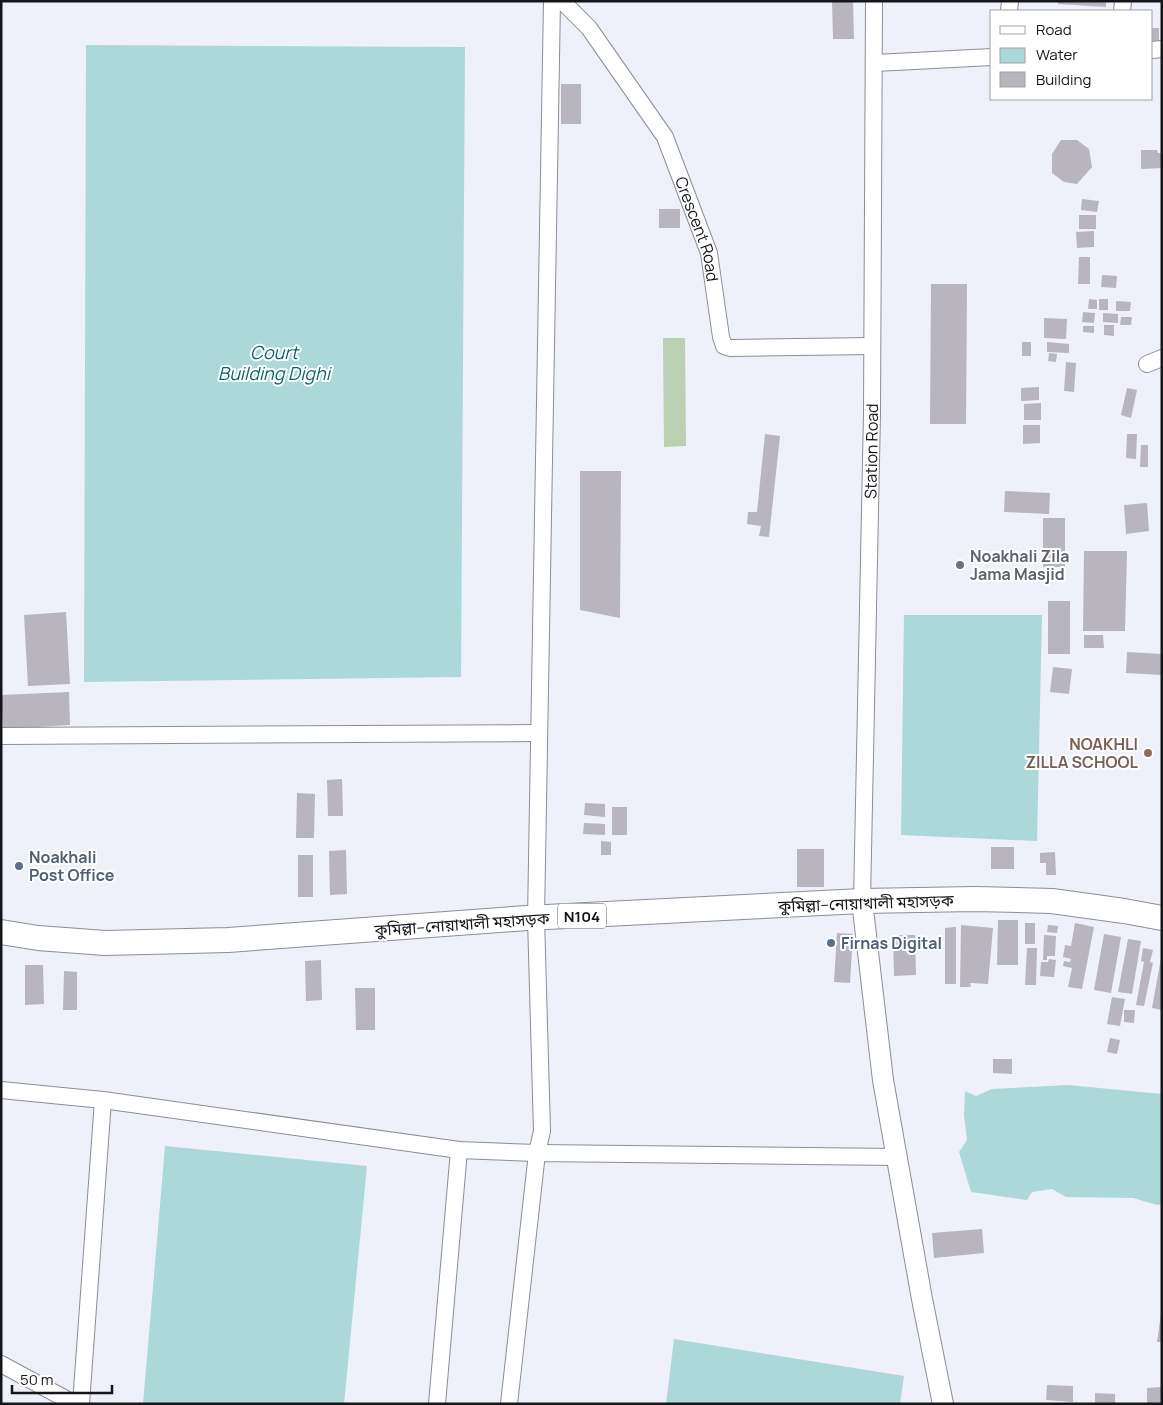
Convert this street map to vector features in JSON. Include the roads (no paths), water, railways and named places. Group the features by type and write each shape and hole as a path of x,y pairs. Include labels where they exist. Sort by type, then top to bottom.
{"highway":[{"name":"কুমিল্লা–নোয়াখালী মহাসড়ক","path":"1,932 38,938 105,943 218,940 536,918 862,901 975,899 1052,901 1162,918"}],"main road":[{"path":"862,901 883,1080 942,1404"}],"street":[{"path":"509,1404 537,1153 542,1131 536,918 552,1"},
{"name":"Crescent Road","path":"562,1 589,28 665,137 709,253 721,337 724,346 730,348 872,346"},
{"name":"Station Road","path":"862,901 872,346 874,1"},
{"path":"875,63 990,57"},
{"path":"1,736 540,733"},
{"path":"1,1090 103,1100 459,1150 537,1153 897,1157"},
{"path":"81,1404 103,1100"},
{"path":"437,1404 459,1150"},
{"path":"1,1364 74,1404"}],"water":[{"name":"Court Building Dighi","path":"86,45 465,47 461,677 84,682"},
{"path":"904,615 1042,615 1037,841 901,835"},
{"path":"1068,1085 1162,1094 1162,1204 1157,1205 1133,1198 1066,1197 1052,1189 1032,1192 1027,1200 971,1192 959,1152 967,1140 964,1115 965,1091 976,1096 992,1089"},
{"path":"165,1146 367,1166 344,1404 143,1404"},
{"path":"674,1339 904,1376 900,1404 666,1404"}],"place":[{"name":"Noakhali Zila Jama Masjid","path":"960,565"},
{"name":"NOAKHLI ZILLA SCHOOL","path":"1148,753"},
{"name":"Noakhali Post Office","path":"19,866"},
{"name":"Firnas Digital","path":"831,943"}]}
